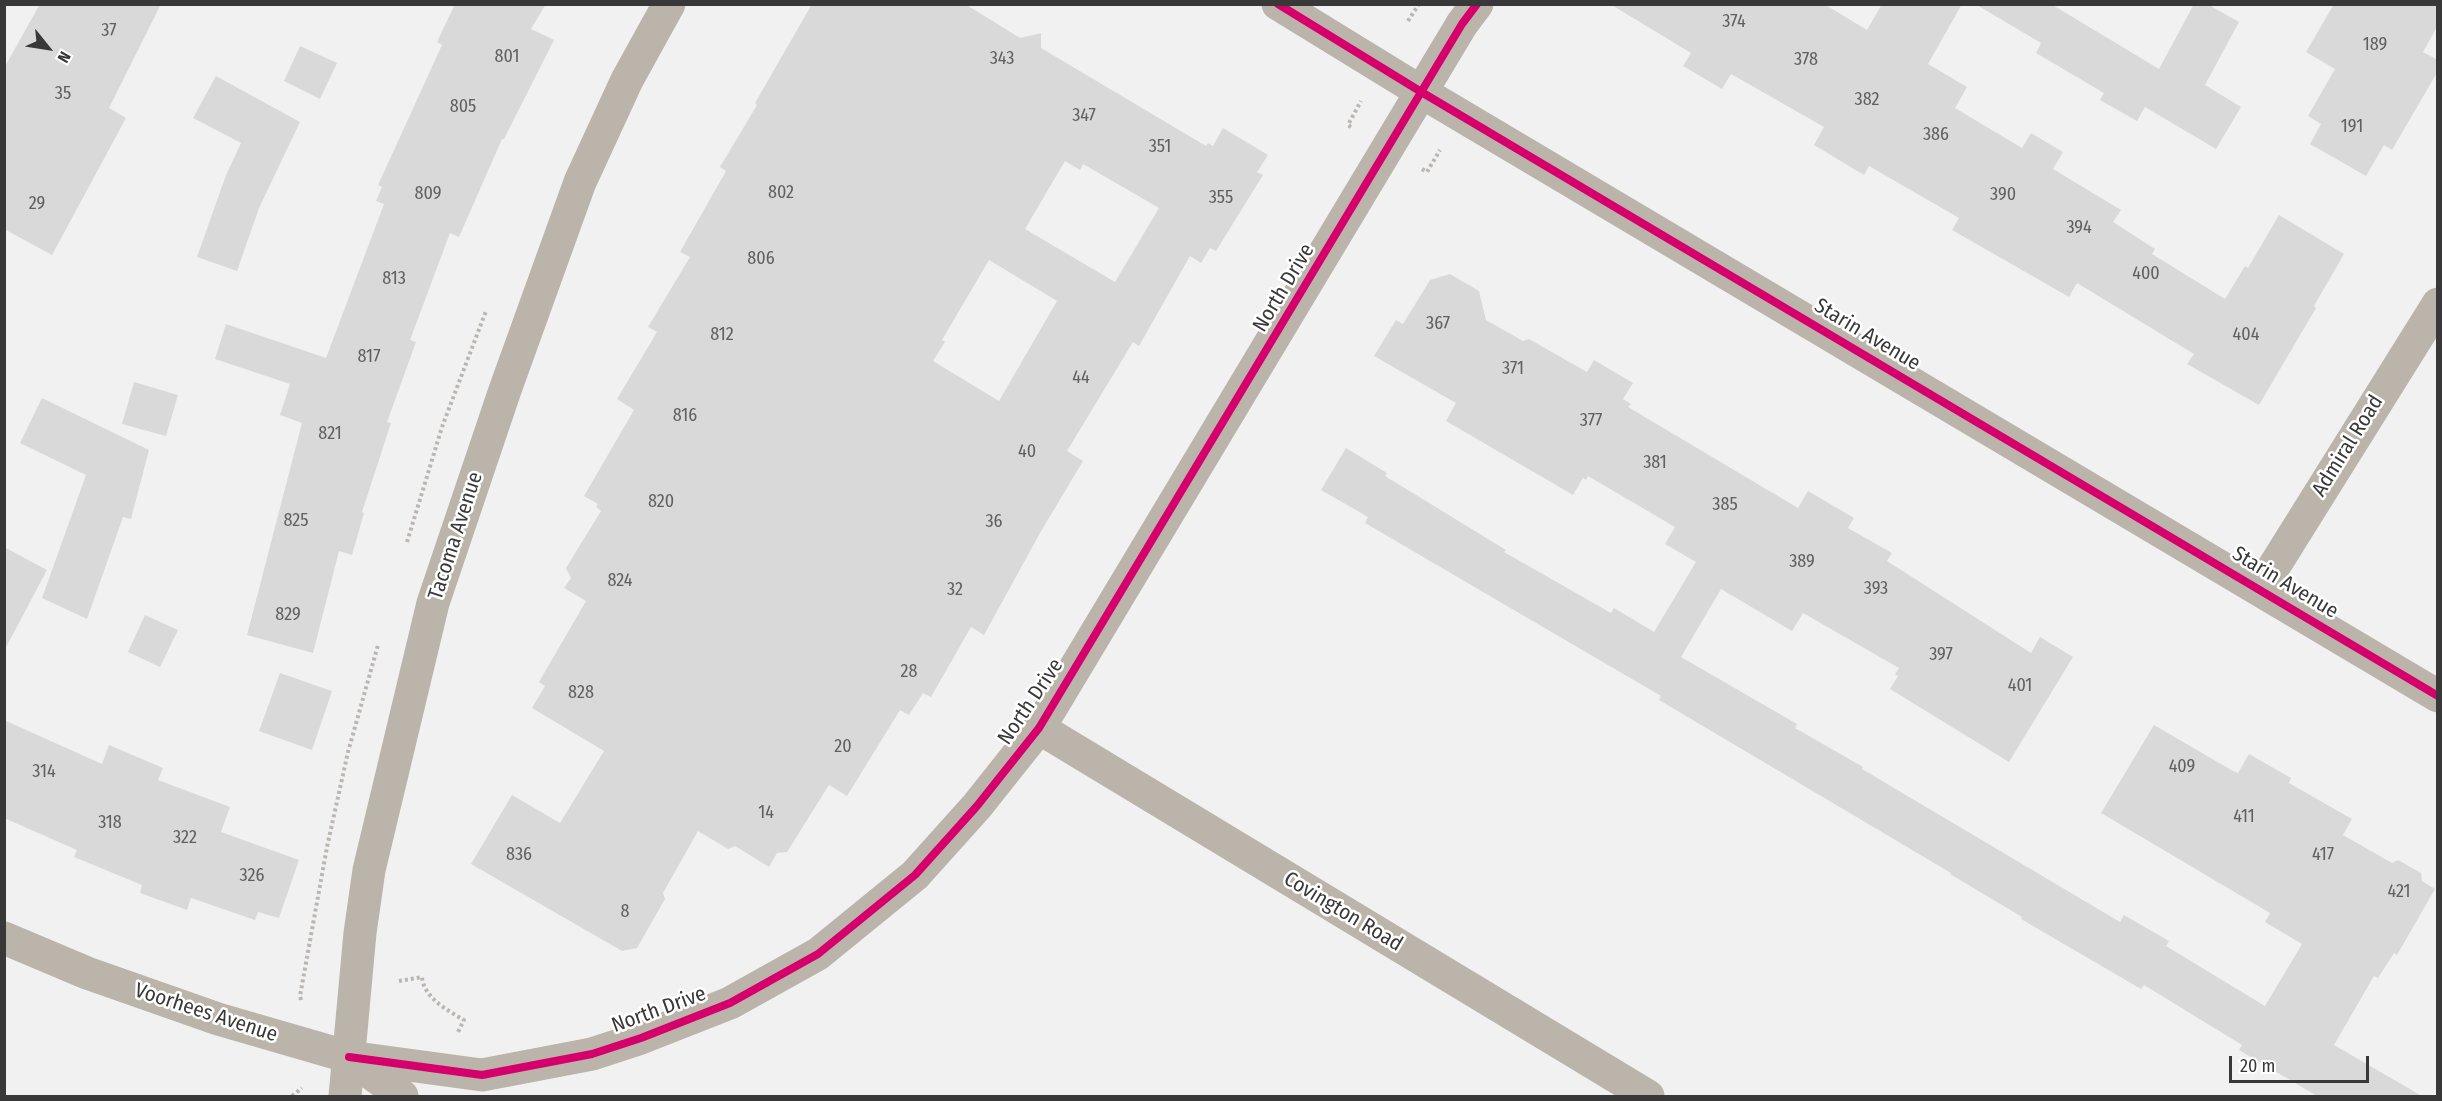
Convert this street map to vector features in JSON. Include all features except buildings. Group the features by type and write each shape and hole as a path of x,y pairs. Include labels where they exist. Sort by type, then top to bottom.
{"street":[{"name":"Tacoma Avenue","path":"345,1096 360,933 369,870 433,603 505,390 580,182 627,80 669,4"},
{"name":"Starin Avenue","path":"1278,4 1423,93 2438,696"},
{"name":"North Drive","path":"349,1057 482,1075 592,1054 641,1038 730,1003 818,954 915,874 977,806 1039,728 1423,93 1462,24 1477,4"},
{"name":"Admiral Road","path":"2260,589 2438,304"},
{"name":"Covington Road","path":"1039,728 1648,1096"},
{"name":"Voorhees Avenue","path":"4,938 87,973 207,1016 349,1057 402,1096"}],"path":[{"path":"1408,21 1419,4"},
{"path":"1348,125 1363,98"},
{"path":"1427,172 1442,147"},
{"path":"399,981 422,977 423,987 429,994 464,1020"},
{"path":"292,1096 302,1090"}],"cycle path":[{"path":"1278,4 1423,93 2438,696"},
{"path":"349,1057 482,1075 592,1054 641,1038 730,1003 818,954 915,875 977,806 1039,728 1462,24 1477,4"}]}
